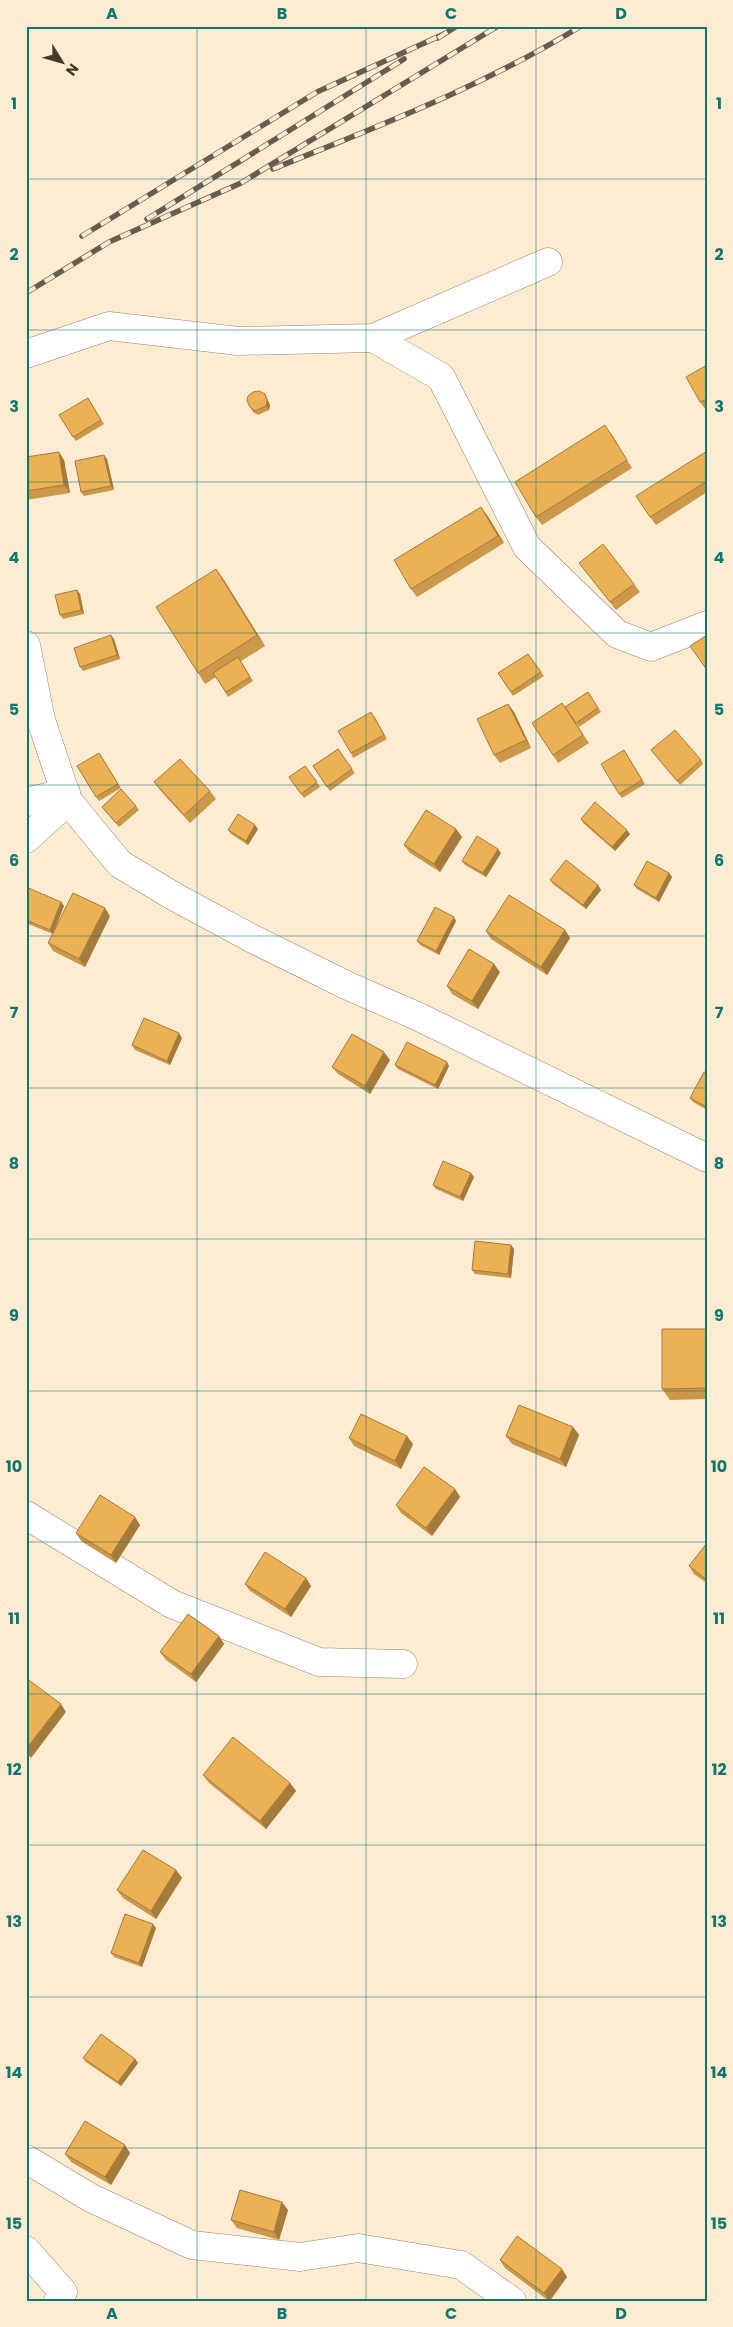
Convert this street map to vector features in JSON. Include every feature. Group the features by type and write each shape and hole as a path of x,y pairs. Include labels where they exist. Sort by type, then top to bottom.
{"street":[{"path":"26,354 109,326 238,341 374,338 548,262"},
{"path":"374,338 441,377 526,547 617,634 651,647 707,624"},
{"path":"26,645 41,720 67,797 120,864 174,897 346,985 419,1017 707,1158"},
{"path":"26,802 67,797"},
{"path":"26,839 67,797"},
{"path":"26,1514 172,1604 319,1662 404,1664"},
{"path":"26,2160 91,2198 192,2246 300,2257 358,2248 461,2265 512,2301"},
{"path":"26,2250 63,2292 58,2301"}],"building":[{"path":"707,365 707,399 700,402 686,377"},
{"path":"259,391 265,394 266,406 255,411 247,401 248,396 253,392"},
{"path":"88,398 101,420 73,437 59,415"},
{"path":"605,425 627,460 536,517 515,482"},
{"path":"707,451 707,481 650,517 636,496"},
{"path":"59,452 64,485 26,491 26,457"},
{"path":"104,455 111,486 81,492 75,461"},
{"path":"481,507 498,536 411,589 394,560"},
{"path":"603,544 634,584 610,602 579,563"},
{"path":"216,569 257,635 198,673 156,607"},
{"path":"77,590 81,610 60,615 55,595"},
{"path":"111,635 117,655 80,667 74,648"},
{"path":"707,635 707,670 690,646"},
{"path":"528,654 541,672 511,692 498,673"},
{"path":"238,657 250,677 226,692 213,673"},
{"path":"588,692 598,708 576,723 565,707"},
{"path":"562,703 583,735 553,755 532,723"},
{"path":"508,704 526,740 494,755 477,719"},
{"path":"371,712 384,735 351,753 338,731"},
{"path":"675,730 701,760 677,781 651,750"},
{"path":"338,749 352,769 327,787 313,766"},
{"path":"624,750 642,780 619,794 601,764"},
{"path":"99,753 118,784 96,797 77,766"},
{"path":"180,759 210,791 184,815 154,782"},
{"path":"305,766 317,782 301,794 289,777"},
{"path":"121,789 136,806 116,823 102,807"},
{"path":"595,802 627,830 612,847 581,819"},
{"path":"426,810 456,829 434,864 404,845"},
{"path":"238,814 255,825 246,841 228,830"},
{"path":"477,836 498,849 483,873 462,861"},
{"path":"566,860 598,885 583,905 550,880"},
{"path":"647,861 669,873 656,898 634,885"},
{"path":"26,887 61,902 50,930 26,920"},
{"path":"73,893 105,908 79,959 48,943"},
{"path":"509,895 565,930 541,967 486,931"},
{"path":"435,907 454,917 436,951 417,941"},
{"path":"469,949 494,964 472,1001 447,986"},
{"path":"144,1018 179,1033 167,1061 132,1045"},
{"path":"352,1034 384,1052 365,1086 332,1067"},
{"path":"407,1042 447,1062 435,1085 395,1065"},
{"path":"704,1072 707,1073 707,1107 690,1098"},
{"path":"443,1161 471,1173 460,1197 433,1185"},
{"path":"475,1241 511,1245 508,1274 472,1270"},
{"path":"662,1329 707,1329 707,1388 662,1389"},
{"path":"519,1405 573,1427 560,1459 506,1436"},
{"path":"361,1414 407,1436 395,1461 349,1438"},
{"path":"424,1467 455,1489 426,1528 396,1505"},
{"path":"100,1495 135,1517 111,1555 76,1533"},
{"path":"707,1543 707,1580 689,1566"},
{"path":"265,1552 306,1578 285,1609 245,1584"},
{"path":"188,1614 219,1636 191,1674 160,1652"},
{"path":"26,1678 61,1704 26,1749"},
{"path":"233,1737 290,1783 260,1821 203,1775"},
{"path":"143,1850 176,1870 151,1911 117,1890"},
{"path":"125,1914 153,1924 139,1963 111,1953"},
{"path":"101,2034 135,2059 118,2082 83,2058"},
{"path":"85,2121 125,2145 105,2177 65,2154"},
{"path":"240,2190 282,2202 274,2232 231,2220"},
{"path":"517,2236 562,2269 544,2293 500,2260"}],"railway":[{"path":"438,38 457,26"},
{"path":"26,293 109,242 241,183 498,26"},
{"path":"273,169 391,121 469,86 507,68 581,26"},
{"path":"82,236 317,92 444,34"},
{"path":"147,219 404,59"}]}
